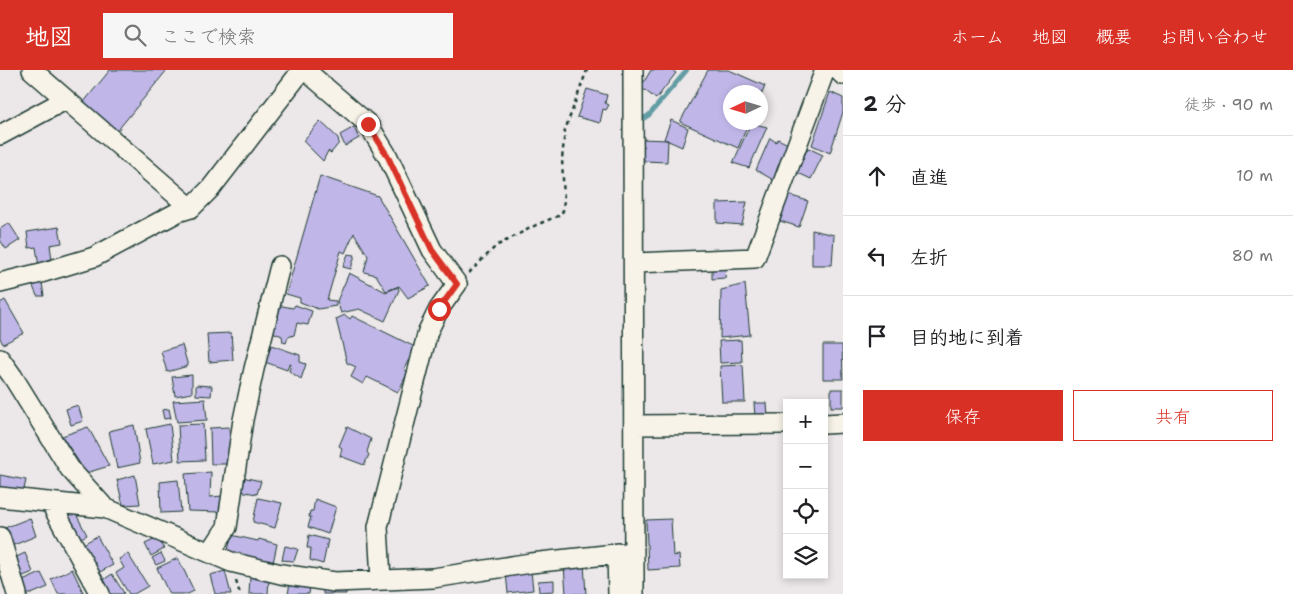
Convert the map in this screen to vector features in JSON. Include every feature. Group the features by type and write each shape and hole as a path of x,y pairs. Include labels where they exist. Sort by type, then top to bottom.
{"street":[{"path":"32,70 191,208"},
{"path":"0,283 41,274 94,257 178,212 191,208 211,188 303,70 368,124 388,157 432,250 457,284 439,309 428,331 387,490 378,527 381,579"},
{"path":"618,594 626,552 634,425 633,70"},
{"path":"635,263 754,258 825,70"},
{"path":"838,70 843,75"},
{"path":"0,135 65,100"},
{"path":"210,553 227,527 243,420 280,266"},
{"path":"0,359 70,469 105,508"},
{"path":"828,424 843,423"},
{"path":"634,425 783,424"},
{"path":"0,497 105,508 231,562 281,574 335,582 432,578 531,563 626,552"},
{"path":"50,502 100,594"},
{"path":"0,537 17,594"},
{"path":"626,552 634,594"}],"path":[{"path":"457,284 496,246 558,216 563,211 562,159 565,130 587,70"}],"building":[{"path":"110,70 167,70 117,131 83,103"},
{"path":"651,70 672,70 676,73 656,99 641,87"},
{"path":"708,70 729,70 763,85 723,85 723,130 746,130 738,148 680,122"},
{"path":"587,89 607,95 605,103 609,105 606,110 603,109 600,123 577,117"},
{"path":"830,92 843,98 843,112 830,153 812,145"},
{"path":"671,120 688,128 682,147 664,139"},
{"path":"320,121 338,138 339,143 331,153 328,151 323,161 303,141"},
{"path":"354,127 359,138 345,146 340,135"},
{"path":"748,130 766,130 749,168 733,163"},
{"path":"770,138 776,142 778,139 790,145 777,182 756,170"},
{"path":"642,139 668,140 667,162 644,161"},
{"path":"808,148 823,155 811,179 796,172"},
{"path":"320,176 378,196 430,286 408,298 399,286 386,291 376,275 364,272 368,256 354,233 345,253 341,251 327,300 336,301 336,306 318,309 300,302 300,298 286,294"},
{"path":"788,195 808,201 799,227 780,221"},
{"path":"747,202 742,225 717,223 717,203"},
{"path":"9,223 20,240 6,249 0,240 0,229"},
{"path":"59,227 62,243 50,245 52,260 39,267 36,247 29,248 27,232"},
{"path":"812,230 834,235 832,265 812,265"},
{"path":"348,254 355,255 351,269 343,267"},
{"path":"712,269 726,269 725,278 712,279"},
{"path":"349,273 386,292 398,287 399,290 385,321 359,309 341,313 337,301"},
{"path":"42,283 44,296 37,296 32,284"},
{"path":"745,284 750,335 720,338 721,290"},
{"path":"5,300 24,333 3,344 0,338 0,303"},
{"path":"277,305 293,308 295,305 312,311 308,325 297,323 294,335 288,337 286,343 283,342 282,336 270,331"},
{"path":"345,315 350,319 352,316 415,347 404,369 408,372 398,392 367,377 363,384 351,377 356,367 347,363 336,319"},
{"path":"231,333 233,360 209,362 207,334"},
{"path":"741,340 742,362 720,363 719,341"},
{"path":"182,345 188,366 167,372 161,351"},
{"path":"271,345 300,355 300,362 306,364 301,379 289,371 291,364 289,364 287,370 265,362"},
{"path":"823,345 842,345 843,379 823,379"},
{"path":"743,365 745,402 722,402 720,366"},
{"path":"192,375 192,393 175,396 172,377"},
{"path":"196,385 212,386 211,396 196,395"},
{"path":"831,389 843,389 843,407 831,407"},
{"path":"205,399 207,420 177,422 173,401"},
{"path":"754,403 767,403 768,417 755,418"},
{"path":"78,405 83,421 71,425 66,409"},
{"path":"169,409 171,418 164,419 162,410"},
{"path":"170,424 174,460 153,464 146,429"},
{"path":"203,424 205,460 180,461 178,425"},
{"path":"134,425 140,463 117,468 109,431"},
{"path":"88,427 109,466 86,473 62,436"},
{"path":"229,427 231,464 211,464 210,428"},
{"path":"347,427 371,439 367,452 369,455 364,465 340,456 342,448 339,446"},
{"path":"211,472 210,497 223,496 220,512 188,511 185,474"},
{"path":"0,475 26,480 23,494 0,490"},
{"path":"135,475 140,504 123,505 117,480"},
{"path":"242,477 261,481 257,494 239,491"},
{"path":"178,480 181,512 161,513 160,482"},
{"path":"258,498 282,503 275,528 253,522"},
{"path":"315,499 336,507 328,534 308,527 311,517 309,517 310,511 313,511"},
{"path":"75,512 87,535 75,541 63,518"},
{"path":"30,518 36,536 9,547 2,529"},
{"path":"671,519 673,556 679,555 680,568 648,570 646,520"},
{"path":"231,535 277,544 273,563 228,551"},
{"path":"309,535 328,540 323,564 310,560 311,548 307,548"},
{"path":"97,536 113,565 96,574 80,546"},
{"path":"158,538 164,549 151,556 145,544"},
{"path":"285,546 298,549 294,561 282,560"},
{"path":"25,553 33,572 18,578 10,560"},
{"path":"161,553 165,561 156,565 152,558"},
{"path":"128,554 148,586 134,594 129,594 116,573 124,568 119,559"},
{"path":"178,558 194,591 188,594 169,594 157,568"},
{"path":"584,564 586,594 566,594 564,565"},
{"path":"72,569 84,594 58,594 51,579"},
{"path":"225,571 231,594 215,594 210,575"},
{"path":"531,571 533,590 508,593 506,573"},
{"path":"41,573 48,587 31,594 23,594 18,583"},
{"path":"112,574 124,593 106,594 99,583"},
{"path":"250,576 269,578 268,594 249,594"},
{"path":"554,580 554,591 539,592 538,581"},
{"path":"290,583 310,586 309,594 288,594"},
{"path":"346,589 346,594 323,594 323,590"}],"waterway":[{"path":"641,120 649,115 687,70"}],"route":[{"path":"368,124 388,157 432,250 457,284 439,309"}]}
